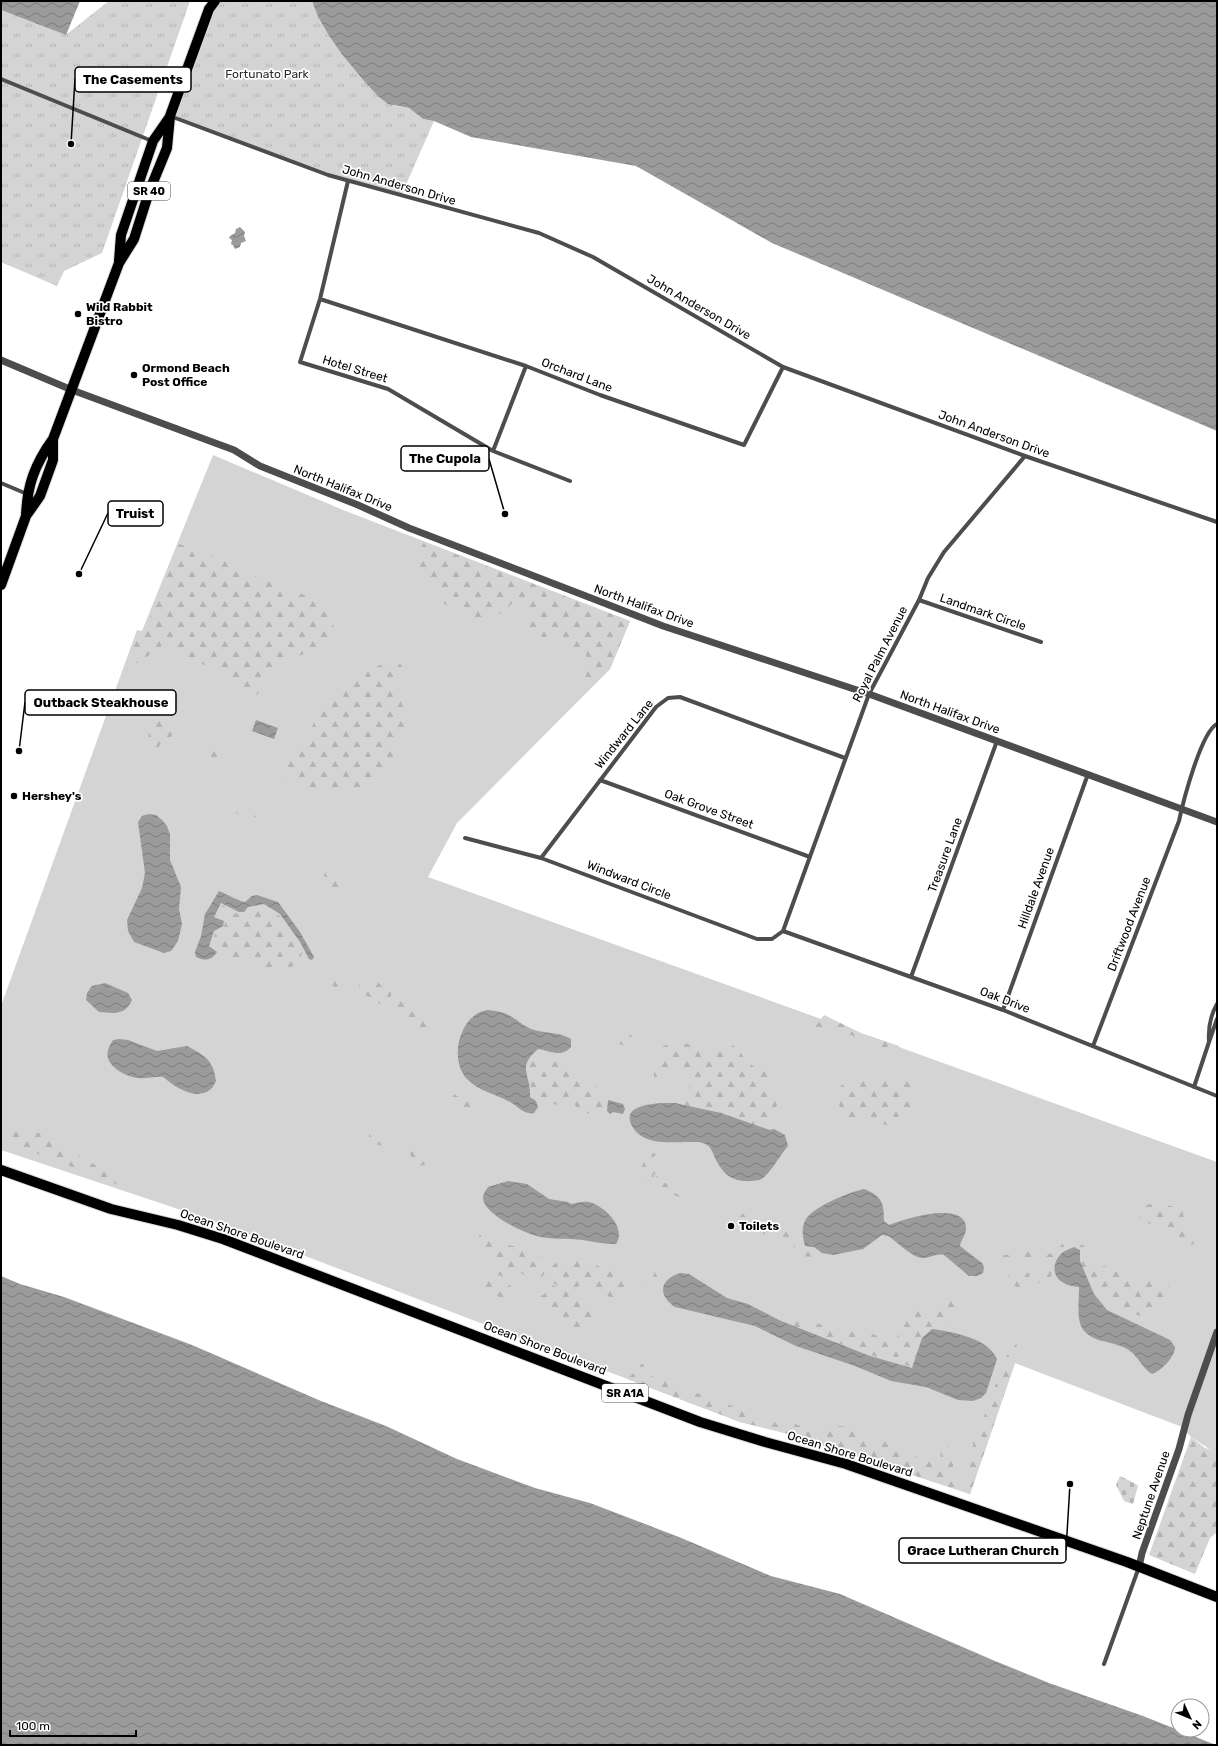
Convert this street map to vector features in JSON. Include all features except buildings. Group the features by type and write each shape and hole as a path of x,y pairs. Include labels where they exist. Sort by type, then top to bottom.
{"main road":[{"name":"SR 40","path":"26,516 27,494 40,456 53,439 119,263 134,239 149,192 167,148 170,116 211,4"},
{"name":"SR 40","path":"119,263 121,235 152,141 170,116"},
{"path":"149,192 157,159 152,141"},
{"name":"SR 40","path":"1,585 26,516 40,496 53,460 53,439"},
{"name":"Ocean Shore Boulevard","path":"1,1170 111,1209 178,1225 223,1239 700,1422 765,1442 846,1464 1217,1596"}],"street":[{"path":"1,79 152,141"},
{"name":"John Anderson Drive","path":"170,116 308,168 348,181 546,236 594,257 783,367 1025,456 1217,522"},
{"name":"Hotel Street","path":"348,181 320,299 300,362 388,389 493,451 570,481"},
{"name":"Orchard Lane","path":"320,299 526,366 600,395 744,445 783,367"},
{"name":"North Halifax Drive","path":"1,360 72,390 234,450 260,466 358,505 409,528 663,626 868,694 997,740 1217,822"},
{"path":"493,451 526,366"},
{"name":"Royal Palm Avenue","path":"783,931 868,694 919,600 928,578 944,552 1025,456"},
{"path":"1,483 27,494"},
{"name":"Landmark Circle","path":"919,600 1041,642"},
{"name":"Windward Lane","path":"541,858 656,707 668,698 680,697 845,758"},
{"name":"Driftwood Avenue","path":"1093,1046 1179,821 1184,796 1205,738 1211,728 1217,724"},
{"name":"Treasure Lane","path":"911,977 997,740"},
{"name":"Hilldale Avenue","path":"1003,1010 1088,774"},
{"name":"Oak Grove Street","path":"600,780 810,857"},
{"name":"Windward Circle","path":"465,838 541,858 758,939 772,939 783,931"},
{"name":"Oak Drive","path":"783,931 1003,1010 1217,1096"},
{"path":"1209,1042 1208,1026 1217,1004"},
{"path":"1194,1087 1217,1019"},
{"name":"Neptune Avenue","path":"1104,1664 1139,1567 1142,1553 1179,1449 1188,1415 1217,1332"}],"green space":[{"path":"109,1 190,1 102,253 64,271 57,286 1,262 1,10 66,35"},
{"name":"Fortunato Park","path":"213,1 312,1 318,17 328,34 351,65 395,106 409,108 423,119 434,121 401,196 348,181 170,116"},
{"path":"213,455 343,510 630,621 610,669 457,823 428,877 1217,1162 1217,1454 1191,1437 1182,1427 1015,1363 970,1494 789,1434 740,1422 211,1220 1,1150 1,1006 137,630 142,631"},
{"path":"424,542 630,621 610,669 590,689 585,678 589,665 585,651 569,651 560,648 555,634 553,641 541,642 527,625 525,607 516,600 488,621 476,618 460,609 444,604 413,564"},
{"path":"179,544 227,562 227,565 327,604 337,638 278,666 257,695 199,662 163,645 138,663 127,662 138,632 144,632"},
{"path":"391,661 402,665 397,687 408,724 390,763 367,791 321,790 282,779 284,763 295,755 310,732 316,717 330,701 348,687 362,672"},
{"path":"156,695 159,698 162,714 174,728 171,737 166,741 163,740 156,751 151,752 146,747 150,728 156,724 152,717 150,705"},
{"path":"208,746 225,757 224,763 214,763 209,756"},
{"path":"237,808 250,808 256,812 256,819 252,822 243,819 236,813"},
{"path":"327,867 338,878 342,879 339,887 343,894 338,894 329,890 324,875"},
{"path":"222,905 239,915 244,914 249,908 260,906 275,912 293,932 300,947 302,954 296,964 286,970 280,965 279,959 275,968 268,968 224,954 210,946 216,932 224,926 226,920 216,916"},
{"path":"333,970 340,971 345,982 343,986 334,987 329,983 328,976"},
{"path":"365,981 372,983 378,982 384,989 391,992 391,998 388,1004 381,1004 362,993 359,984"},
{"path":"408,1000 415,1005 421,1014 427,1014 434,1023 434,1031 430,1033 421,1031 416,1021 404,1024 394,1016 395,1009 401,1001"},
{"path":"824,1015 861,1033 899,1046 900,1050 883,1048 873,1042 864,1041 826,1023 819,1037 812,1036 812,1031"},
{"path":"628,1033 634,1038 630,1048 614,1042 610,1038"},
{"path":"678,1042 693,1045 706,1053 712,1052 716,1046 731,1048 731,1046 738,1045 743,1057 754,1067 762,1067 772,1075 769,1091 773,1089 777,1105 774,1114 771,1114 770,1130 721,1113 675,1103 687,1092 691,1076 674,1069 669,1069 665,1075 664,1083 654,1080 654,1071 656,1058 664,1053 663,1046"},
{"path":"537,1056 552,1061 561,1056 561,1066 569,1069 581,1068 582,1078 593,1084 604,1094 607,1104 607,1111 600,1116 582,1112 568,1099 561,1100 558,1105 546,1102 532,1092 527,1069 527,1059"},
{"path":"886,1077 905,1080 916,1088 912,1106 899,1128 869,1121 844,1120 839,1104 838,1089 848,1079"},
{"path":"452,1093 471,1104 475,1109 475,1115 451,1105 449,1103 449,1098"},
{"path":"16,1127 26,1132 42,1133 54,1138 64,1147 125,1182 121,1186 5,1141 8,1132"},
{"path":"373,1131 378,1137 393,1139 396,1143 394,1149 390,1150 380,1145 371,1144 368,1139 370,1133"},
{"path":"630,1140 643,1149 651,1181 645,1181 638,1185 635,1182 639,1173 633,1171 634,1167 642,1167 645,1158 628,1146 627,1143"},
{"path":"411,1148 415,1148 419,1152 427,1153 434,1160 441,1162 442,1169 431,1164 418,1166 413,1163 410,1154"},
{"path":"652,1153 656,1154 652,1157 652,1166 657,1165 660,1170 655,1175 653,1174 654,1178 658,1175 663,1180 660,1184 658,1184 662,1187 664,1183 675,1185 676,1186 673,1192 679,1195 683,1191 689,1196 687,1202 662,1189 653,1181 651,1172"},
{"path":"1155,1202 1182,1209 1186,1227 1184,1235 1189,1242 1197,1239 1217,1251 1217,1259 1207,1255 1206,1250 1196,1242 1190,1246 1183,1243 1180,1239 1140,1219 1142,1210 1148,1204"},
{"path":"744,1213 758,1221 774,1223 789,1234 793,1239 795,1247 814,1253 814,1257 800,1256 780,1238 761,1233 743,1225 739,1217"},
{"path":"480,1234 491,1239 492,1242 524,1248 536,1252 545,1259 547,1267 542,1278 530,1278 520,1272 508,1278 498,1275 500,1269 487,1260 485,1251 480,1248 478,1239"},
{"path":"1065,1241 1078,1243 1089,1250 1088,1266 1092,1269 1105,1266 1108,1268 1103,1276 1093,1285 1086,1275 1081,1263 1081,1256 1074,1247 1061,1253 1059,1248"},
{"path":"1034,1249 1054,1255 1055,1258 1051,1278 1033,1285 1030,1285 1033,1273 1046,1267 1045,1257 1024,1259 1014,1258 1004,1263 994,1261 993,1258 1002,1255 1024,1254 1027,1250"},
{"path":"581,1259 588,1260 592,1264 629,1276 631,1286 622,1297 611,1297 601,1295 593,1287 581,1285 574,1288 562,1288 547,1280 547,1273 557,1261 567,1262"},
{"path":"656,1266 670,1268 655,1283 642,1282 640,1280 642,1277 653,1278"},
{"path":"1113,1271 1135,1277 1102,1288 1100,1285"},
{"path":"1029,1273 1030,1275 1026,1283 1018,1288 1006,1281 1009,1275"},
{"path":"496,1278 505,1282 514,1289 519,1294 519,1299 511,1300 483,1292 480,1289 482,1284"},
{"path":"1135,1278 1169,1285 1156,1319 1121,1310 1109,1303 1104,1298 1101,1291"},
{"path":"548,1283 574,1295 591,1306 596,1311 596,1322 582,1330 569,1325 535,1299 536,1297 543,1295 548,1290"},
{"path":"954,1288 963,1289 957,1298 949,1325 932,1335 927,1340 912,1367 860,1352 782,1321 800,1318 820,1324 830,1324 852,1331 865,1331 896,1343 902,1324 908,1316 916,1310 929,1309 929,1317 936,1324 939,1303 944,1296"},
{"path":"1017,1343 1015,1363 970,1494 785,1433 740,1422 627,1379 637,1370 639,1366 638,1364 643,1364 648,1375 657,1378 666,1377 670,1382 685,1389 728,1404 756,1419 778,1423 787,1418 797,1425 833,1431 839,1426 846,1427 854,1429 862,1438 866,1440 894,1442 901,1449 911,1450 919,1459 930,1462 938,1463 941,1461 940,1447 949,1432 952,1435 948,1448 955,1453 952,1473 957,1478 963,1479 968,1475 973,1452 973,1435 976,1429 981,1425 1005,1358"},
{"path":"1191,1437 1205,1448 1217,1451 1217,1532 1210,1538 1195,1574 1149,1555"},
{"path":"1120,1476 1138,1486 1133,1504 1124,1501 1116,1485"}],"water":[{"path":"1,1 109,1 66,35 1,10"},
{"path":"312,1 1217,1 1217,431 772,243 636,166 471,137 434,121 423,119 409,108 388,104 364,81 341,53 318,17"},
{"path":"240,227 245,232 244,236 246,241 241,243 240,247 235,249 231,244 232,240 229,238 235,233 236,229"},
{"path":"256,720 278,728 274,739 252,731"},
{"path":"148,814 156,815 167,826 170,834 170,860 181,887 179,909 182,924 178,941 171,951 164,953 134,942 128,931 127,920 142,888 145,873 138,822 142,816"},
{"path":"219,891 245,902 252,896 257,895 278,902 300,932 314,957 312,960 309,959 300,942 280,914 264,904 248,907 244,912 239,912 221,903 214,917 224,921 223,926 214,931 209,946 217,952 210,959 196,957 195,952 201,936 205,914"},
{"path":"105,983 128,993 132,1000 126,1009 110,1013 99,1012 86,1000 87,993 92,986"},
{"path":"488,1010 496,1011 512,1017 531,1029 566,1036 571,1039 571,1047 567,1050 556,1053 538,1049 528,1061 526,1071 530,1089 530,1097 536,1101 538,1107 534,1113 527,1113 505,1099 476,1087 467,1079 461,1070 458,1060 458,1049 464,1028 470,1019 478,1013"},
{"path":"113,1040 128,1040 157,1051 187,1046 207,1059 213,1068 216,1081 211,1089 205,1093 199,1094 179,1088 163,1077 138,1078 125,1074 116,1069 108,1058 109,1049"},
{"path":"608,1100 623,1104 625,1109 623,1114 613,1112 610,1114 607,1111"},
{"path":"675,1103 721,1113 770,1130 774,1129 785,1135 788,1146 770,1171 763,1178 759,1180 744,1181 732,1178 727,1175 719,1165 711,1149 705,1144 698,1142 658,1142 643,1137 632,1126 630,1118 632,1112 637,1108 653,1104"},
{"path":"508,1181 527,1184 549,1199 568,1202 571,1204 589,1202 602,1208 613,1218 617,1225 619,1238 616,1244 577,1239 542,1237 523,1231 505,1222 490,1210 485,1204 483,1198 488,1187"},
{"path":"864,1189 875,1194 881,1201 884,1221 889,1225 920,1216 946,1213 956,1215 964,1220 966,1229 960,1246 982,1263 984,1267 983,1273 977,1276 969,1276 944,1255 919,1258 888,1236 882,1235 863,1249 833,1255 822,1253 814,1247 805,1246 803,1227 809,1216 832,1201"},
{"path":"1074,1247 1080,1250 1080,1261 1094,1294 1107,1310 1170,1340 1175,1347 1173,1355 1159,1370 1152,1374 1146,1370 1128,1349 1096,1339 1083,1329 1079,1315 1079,1287 1067,1285 1057,1277 1054,1270 1057,1259 1060,1255"},
{"path":"680,1273 689,1274 727,1298 748,1304 781,1321 870,1356 912,1368 922,1338 932,1329 969,1337 986,1346 997,1359 986,1393 981,1398 973,1401 958,1400 926,1387 891,1381 855,1366 796,1346 755,1326 675,1307 665,1297 663,1288 668,1279"},
{"path":"1,1276 20,1284 64,1297 192,1345 321,1401 386,1426 457,1459 535,1488 590,1503 679,1537 771,1576 840,1594 1049,1683 1170,1727 1170,1738 1198,1738 1216,1745 1,1745"}],"pier":[{"path":"80,1 109,1 66,35"}],"place":[{"name":"The Casements","path":"71,144"},
{"name":"Wild Rabbit Bistro","path":"78,314"},
{"name":"Ormond Beach Post Office","path":"134,375"},
{"name":"The Cupola","path":"505,514"},
{"name":"Truist","path":"79,574"},
{"name":"Outback Steakhouse","path":"19,751"},
{"name":"Hershey's","path":"14,796"},
{"name":"Toilets","path":"731,1226"},
{"name":"Grace Lutheran Church","path":"1070,1484"}]}
